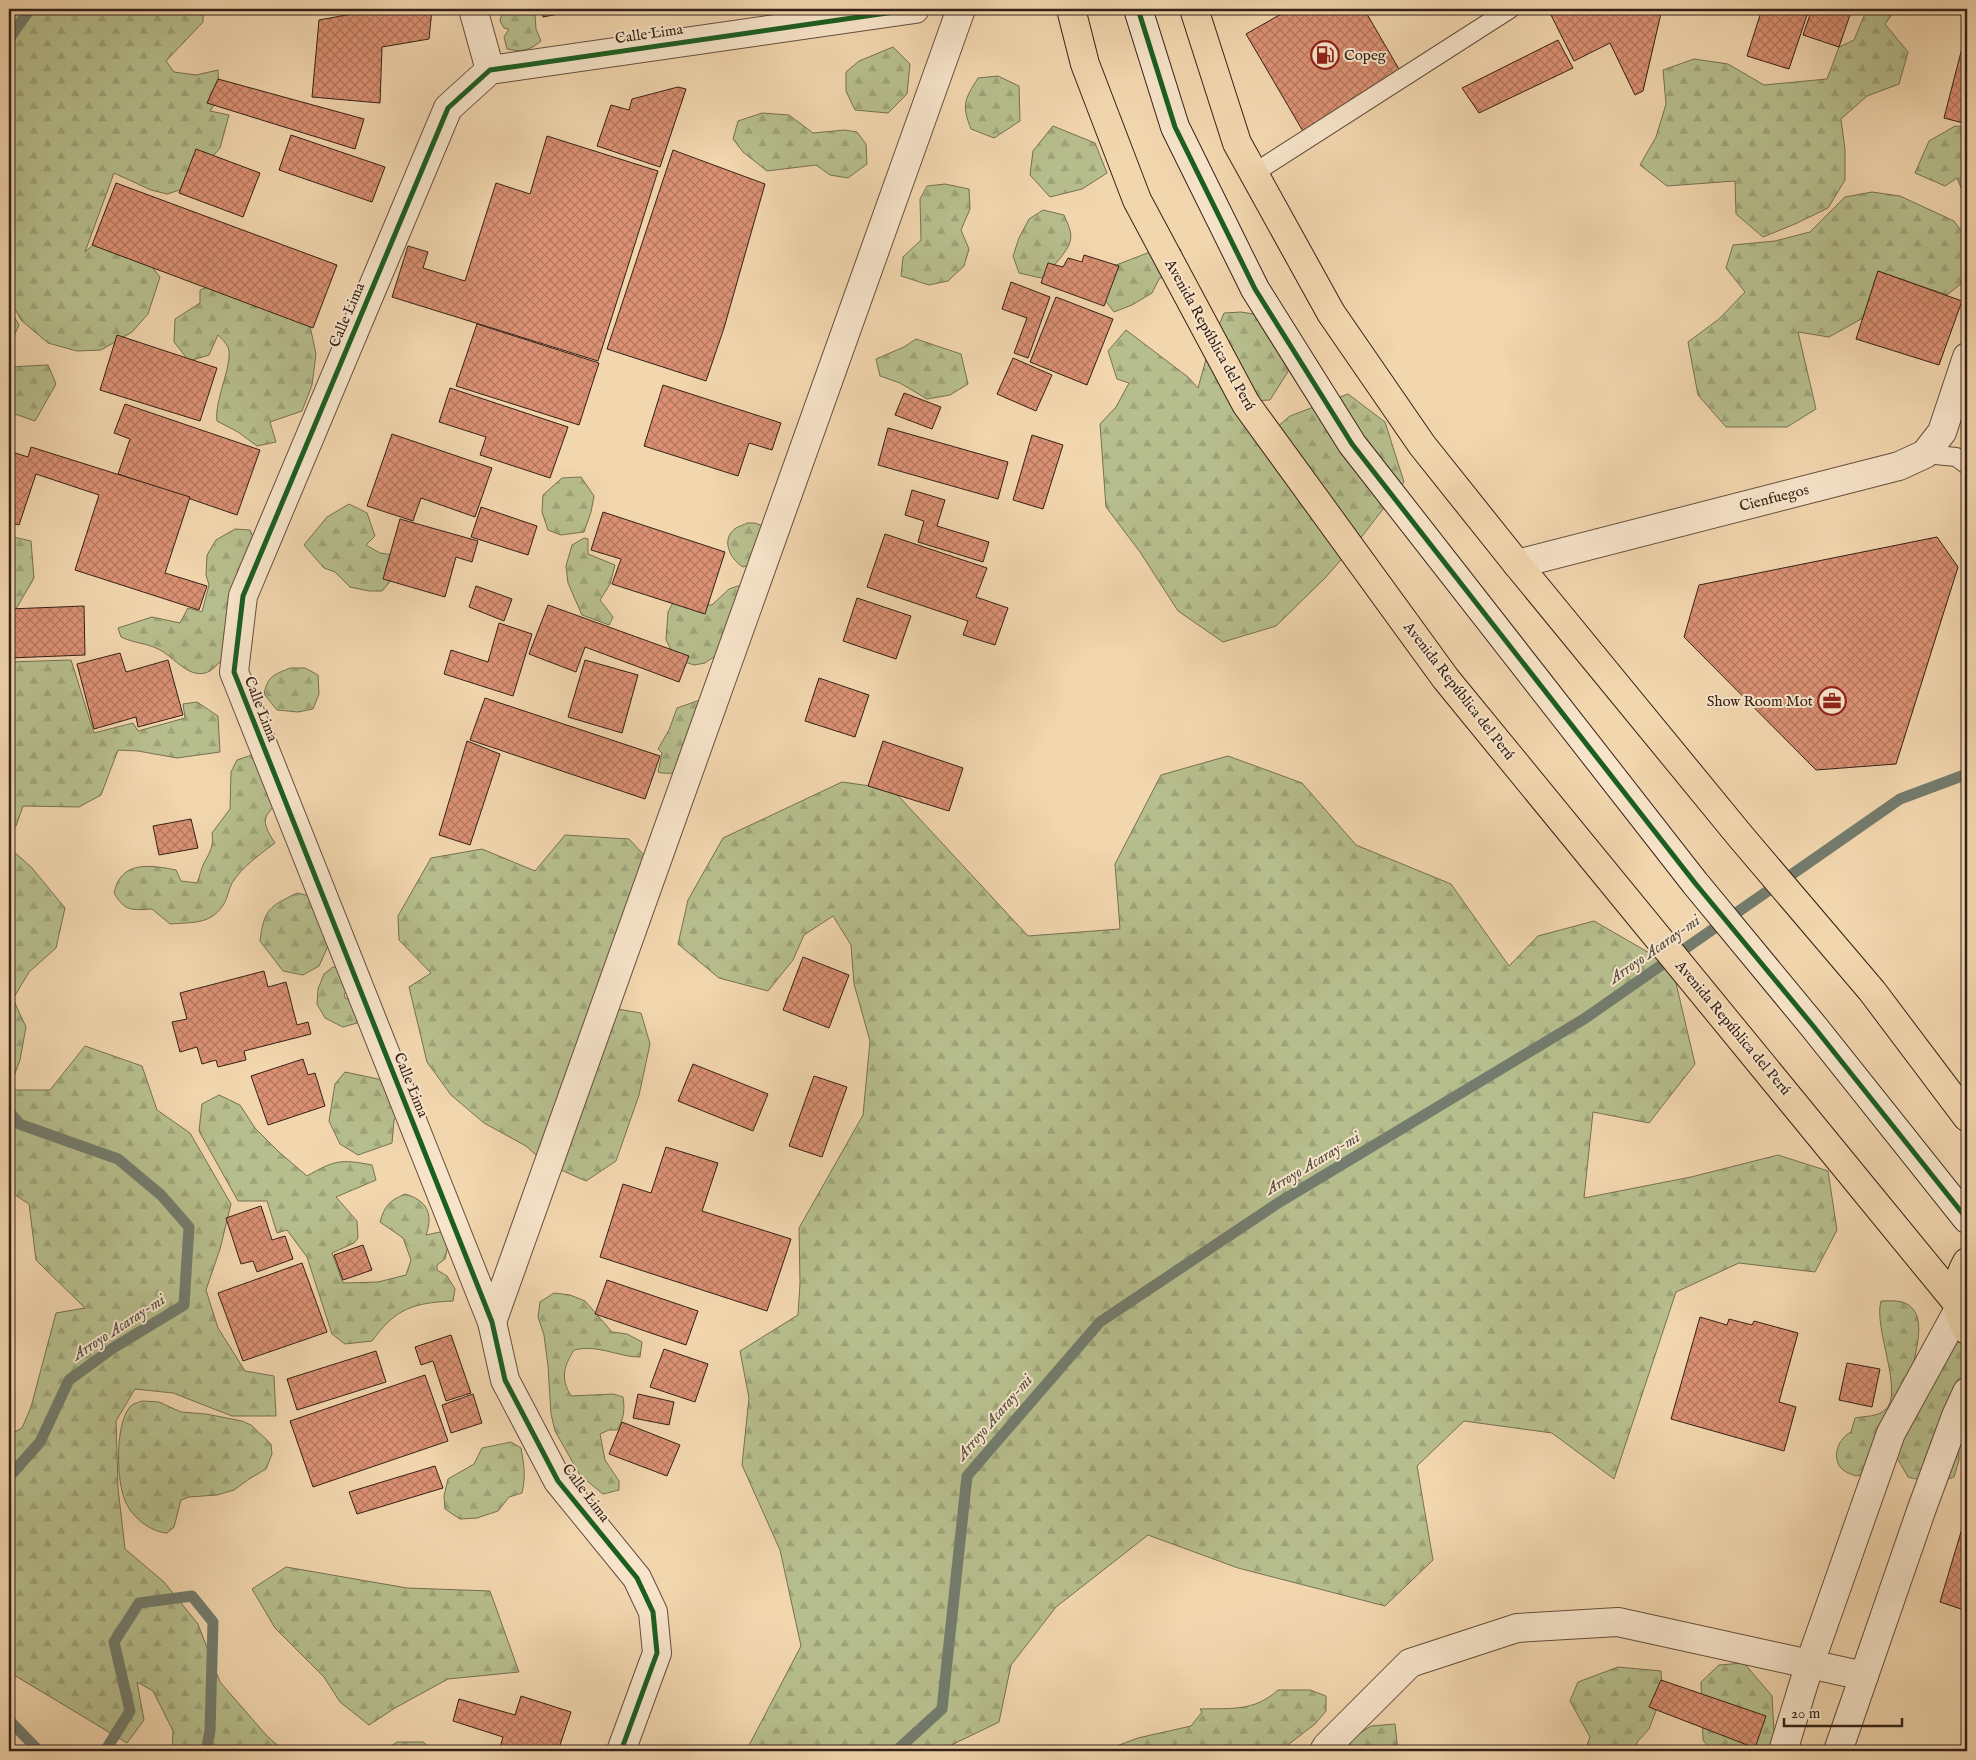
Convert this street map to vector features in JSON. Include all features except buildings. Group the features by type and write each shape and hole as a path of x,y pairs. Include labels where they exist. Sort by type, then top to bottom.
{"highway":[{"name":"Avenida República del Perú","path":"1071,9 1085,64 1137,200 1246,404 1446,679 1756,1055 1961,1314"},
{"path":"1194,9 1237,143 1331,313 1422,444 1517,564 1741,837 1872,991 1967,1118"},
{"path":"1961,1314 1958,1286 1967,1262"}],"street":[{"path":"473,9 490,70"},
{"name":"Calle Lima","path":"621,1751 657,1653 653,1612 637,1578 558,1481 504,1380 492,1322 234,672 243,596 448,108 490,70 915,9"},
{"path":"492,1322 961,9"},
{"path":"1138,9 1175,127 1242,264 1255,290 1352,444 1695,883 1814,1027 1967,1219"},
{"name":"Cienfuegos","path":"1517,564 1899,466 1925,454 1942,432 1967,357"},
{"path":"1783,1751 1810,1663 1891,1433 1961,1314"},
{"path":"1838,1751 1921,1511 1956,1416 1967,1392"},
{"path":"1324,1751 1410,1663 1517,1628 1618,1622 1864,1676"}],"lane":[{"path":"1254,174 1491,14 1510,9"},
{"path":"1925,454 1956,457 1967,465"}],"green space":[{"path":"9,9 203,9 203,22 166,61 174,72 196,75 218,70 219,97 210,111 229,115 220,148 186,188 167,194 151,190 114,173 85,252 100,239 148,262 160,277 148,314 132,332 101,350 77,351 48,343 21,320 9,298"},
{"path":"506,9 525,9 535,15 536,29 541,41 525,50 507,49 504,37 509,29 504,28 500,21 502,12"},
{"path":"1867,9 1896,9 1885,24 1908,52 1899,84 1867,96 1841,119 1845,150 1845,180 1828,208 1763,237 1736,214 1735,181 1667,186 1640,165 1656,137 1666,104 1663,70 1694,59 1728,64 1764,85 1827,79 1839,47 1854,40"},
{"path":"893,47 910,64 907,94 888,113 855,110 846,91 846,72 859,61"},
{"path":"998,76 1019,86 1020,121 994,138 971,129 965,107 967,97 978,78"},
{"path":"762,113 789,115 813,133 844,130 857,132 866,144 867,164 848,178 830,175 816,165 767,171 743,152 733,139 738,121"},
{"path":"1053,126 1095,143 1107,173 1082,189 1050,197 1030,175 1033,151"},
{"path":"1955,126 1967,127 1967,198 1957,178 1945,186 1915,173 1929,141"},
{"path":"945,184 969,189 970,209 961,230 969,249 964,266 948,281 929,285 901,276 903,257 921,240 920,199 927,186"},
{"path":"1872,192 1900,196 1954,221 1967,239 1967,279 1947,295 1878,271 1863,318 1829,337 1798,332 1816,409 1787,427 1726,427 1698,395 1688,342 1719,319 1745,292 1726,268 1733,245 1775,241 1810,232 1845,197"},
{"path":"1043,210 1064,215 1071,238 1069,246 1062,256 1041,278 1019,273 1013,256 1019,238 1029,219"},
{"path":"1161,233 1181,250 1175,270 1159,279 1152,293 1132,305 1114,312 1104,299 1106,269 1150,252"},
{"path":"229,278 310,326 316,354 312,385 302,411 270,422 276,442 257,446 238,432 217,421 218,403 229,354 227,345 218,335 209,355 189,361 174,342 175,319 200,303 200,290"},
{"path":"9,308 19,325 13,338 9,340"},
{"path":"1241,312 1279,318 1289,370 1270,400 1251,401 1275,429 1290,416 1348,394 1385,422 1404,482 1363,535 1325,578 1276,626 1223,642 1178,611 1140,552 1106,507 1100,424 1116,407 1129,383 1117,379 1108,351 1126,330 1188,377 1198,388 1208,352 1224,313"},
{"path":"916,339 961,354 968,384 950,395 927,399 900,383 880,376 876,359 904,347"},
{"path":"48,365 56,384 35,421 9,412 9,367"},
{"path":"581,477 594,496 584,532 561,535 548,530 542,512 543,495 562,478"},
{"path":"349,504 367,513 375,536 366,545 380,553 394,555 393,578 382,591 369,591 350,587 335,572 324,568 304,545 327,517"},
{"path":"747,523 755,523 765,527 759,561 743,567 734,559 728,543 731,533 736,528"},
{"path":"235,529 250,530 255,542 222,660 216,666 203,674 189,671 158,649 121,637 118,628 152,617 180,623 188,608 202,612 209,585 206,575 207,555 216,540"},
{"path":"9,536 31,541 34,578 13,614 9,616"},
{"path":"584,538 588,539 588,554 615,565 610,584 600,600 613,617 609,625 582,615 568,583 566,566 572,545"},
{"path":"741,585 746,592 722,651 705,663 694,665 676,659 666,640 668,612 675,599 700,605 712,605 729,589"},
{"path":"71,660 94,733 133,723 138,731 185,718 183,704 197,702 218,716 220,752 177,758 138,751 118,750 101,795 79,807 23,806 16,826 9,829 9,662"},
{"path":"290,668 305,668 318,675 319,694 313,709 298,712 277,710 264,694 272,676"},
{"path":"700,700 694,774 658,772 662,753 658,749 669,730 677,708"},
{"path":"255,754 273,788 275,801 266,818 266,824 268,832 275,843 236,877 220,909 208,919 202,921 170,924 152,909 134,909 122,904 114,893 118,882 123,875 138,867 147,866 176,870 181,881 197,883 211,849 212,833 230,809 231,772 237,760"},
{"path":"1228,756 1302,783 1356,845 1451,884 1509,966 1538,936 1594,921 1672,966 1695,1064 1649,1123 1593,1112 1584,1198 1691,1177 1778,1155 1828,1171 1837,1230 1815,1272 1739,1263 1676,1292 1614,1479 1552,1433 1464,1421 1417,1466 1433,1560 1385,1606 1238,1568 1148,1535 1056,1607 1011,1665 999,1722 939,1751 746,1751 801,1646 780,1550 742,1465 749,1398 740,1351 798,1315 800,1283 799,1228 863,1115 870,1041 854,984 851,945 833,916 804,935 793,960 768,991 719,978 678,944 688,900 723,838 842,782 892,789 1028,936 1120,929 1115,864 1161,775"},
{"path":"565,835 629,839 656,868 593,1005 641,1013 650,1044 639,1095 616,1161 586,1181 545,1163 526,1146 484,1123 451,1095 427,1062 409,987 431,973 399,940 398,916 431,858 482,849 535,871"},
{"path":"12,850 32,868 65,908 56,948 29,972 13,999 26,1027 20,1060 9,1089 9,852"},
{"path":"297,893 319,898 332,937 319,966 303,975 283,971 260,941 269,910"},
{"path":"333,967 345,970 350,991 344,994 345,998 351,1000 357,1011 357,1023 343,1027 325,1018 317,1004 318,989 324,974"},
{"path":"85,1046 142,1066 157,1110 190,1133 231,1204 220,1249 206,1290 218,1328 245,1371 274,1376 276,1416 232,1416 173,1393 135,1389 116,1421 118,1488 125,1549 164,1582 198,1624 220,1682 267,1736 284,1751 172,1751 173,1731 153,1691 137,1682 144,1720 127,1743 9,1672 9,1435 22,1428 31,1407 56,1313 85,1308 36,1260 29,1204 9,1191 9,1090 50,1090"},
{"path":"345,1072 378,1079 396,1090 403,1108 394,1120 392,1143 358,1155 340,1144 329,1121 335,1084"},
{"path":"219,1095 240,1105 255,1128 307,1176 338,1162 372,1165 376,1180 336,1197 357,1221 358,1238 354,1243 332,1253 343,1283 378,1282 406,1275 411,1260 403,1238 380,1222 388,1204 405,1194 418,1200 426,1208 429,1220 426,1235 440,1232 449,1241 445,1259 437,1265 437,1270 447,1276 455,1289 453,1301 427,1303 406,1309 389,1321 372,1341 345,1344 332,1334 307,1257 287,1230 277,1233 267,1201 238,1201 199,1131 202,1104"},
{"path":"554,1293 570,1295 585,1301 612,1332 627,1334 642,1342 640,1357 591,1349 574,1350 568,1361 564,1378 571,1396 613,1394 623,1397 623,1414 617,1430 609,1430 600,1434 605,1460 619,1481 619,1490 603,1494 580,1475 555,1431 551,1414 544,1335 538,1317 540,1302"},
{"path":"1881,1301 1905,1303 1913,1308 1917,1316 1919,1325 1917,1346 1911,1375 1947,1340 1967,1338 1967,1415 1959,1442 1959,1460 1954,1477 1949,1479 1931,1481 1908,1477 1895,1454 1865,1474 1856,1476 1844,1471 1838,1463 1838,1448 1843,1438 1851,1432 1855,1418 1878,1414 1885,1410 1890,1402 1892,1390 1881,1327"},
{"path":"142,1401 159,1402 181,1412 206,1414 242,1421 251,1425 271,1444 272,1454 266,1469 234,1490 217,1495 189,1497 181,1500 174,1527 167,1533 149,1527 129,1509 120,1482 119,1469 119,1441 124,1417 131,1406"},
{"path":"511,1442 521,1448 524,1470 522,1493 509,1497 498,1511 477,1518 460,1519 445,1509 444,1496 448,1479 474,1464 482,1448"},
{"path":"286,1567 407,1588 490,1591 519,1672 448,1679 395,1708 369,1725 340,1702 324,1677 275,1628 252,1589"},
{"path":"1744,1663 1772,1696 1774,1732 1804,1751 1712,1751 1703,1740 1701,1682 1719,1665"},
{"path":"1618,1667 1661,1671 1662,1695 1649,1729 1638,1741 1633,1751 1585,1751 1590,1737 1570,1701 1578,1682"},
{"path":"1278,1690 1310,1690 1326,1696 1326,1711 1315,1724 1289,1744 1286,1751 1103,1751 1138,1738 1191,1726 1202,1712 1200,1709 1232,1708 1251,1705 1269,1697"},
{"path":"1395,1724 1398,1751 1323,1751 1349,1749 1351,1739 1371,1726"},
{"path":"397,1742 423,1742 434,1751 384,1751"}],"waterway":[{"name":"Arroyo Acaray-mi","path":"9,39 30,9"},
{"name":"Arroyo Acaray-mi","path":"896,1751 942,1709 967,1476 1100,1322 1278,1203 1584,1019 1900,799 1967,774"},
{"name":"Arroyo Acaray-mi","path":"9,1111 19,1124 118,1159 161,1195 189,1227 184,1305 113,1348 69,1380 40,1442 9,1477"},
{"name":"Arroyo Acaray-mi","path":"105,1751 130,1711 114,1642 139,1603 192,1596 213,1622 210,1731 206,1751"},
{"name":"Arroyo Acaray-mi","path":"9,1720 39,1751"}],"cycle path":[{"path":"621,1751 657,1653 653,1612 637,1578 558,1481 505,1380 492,1322 234,672 243,596 448,108 490,70 915,9"},
{"path":"1138,9 1175,127 1255,289 1352,444 1695,883 1814,1027 1967,1219"}],"place":[{"name":"Copeg","path":"1325,55"},
{"name":"Show Room Mot","path":"1832,701"}]}
